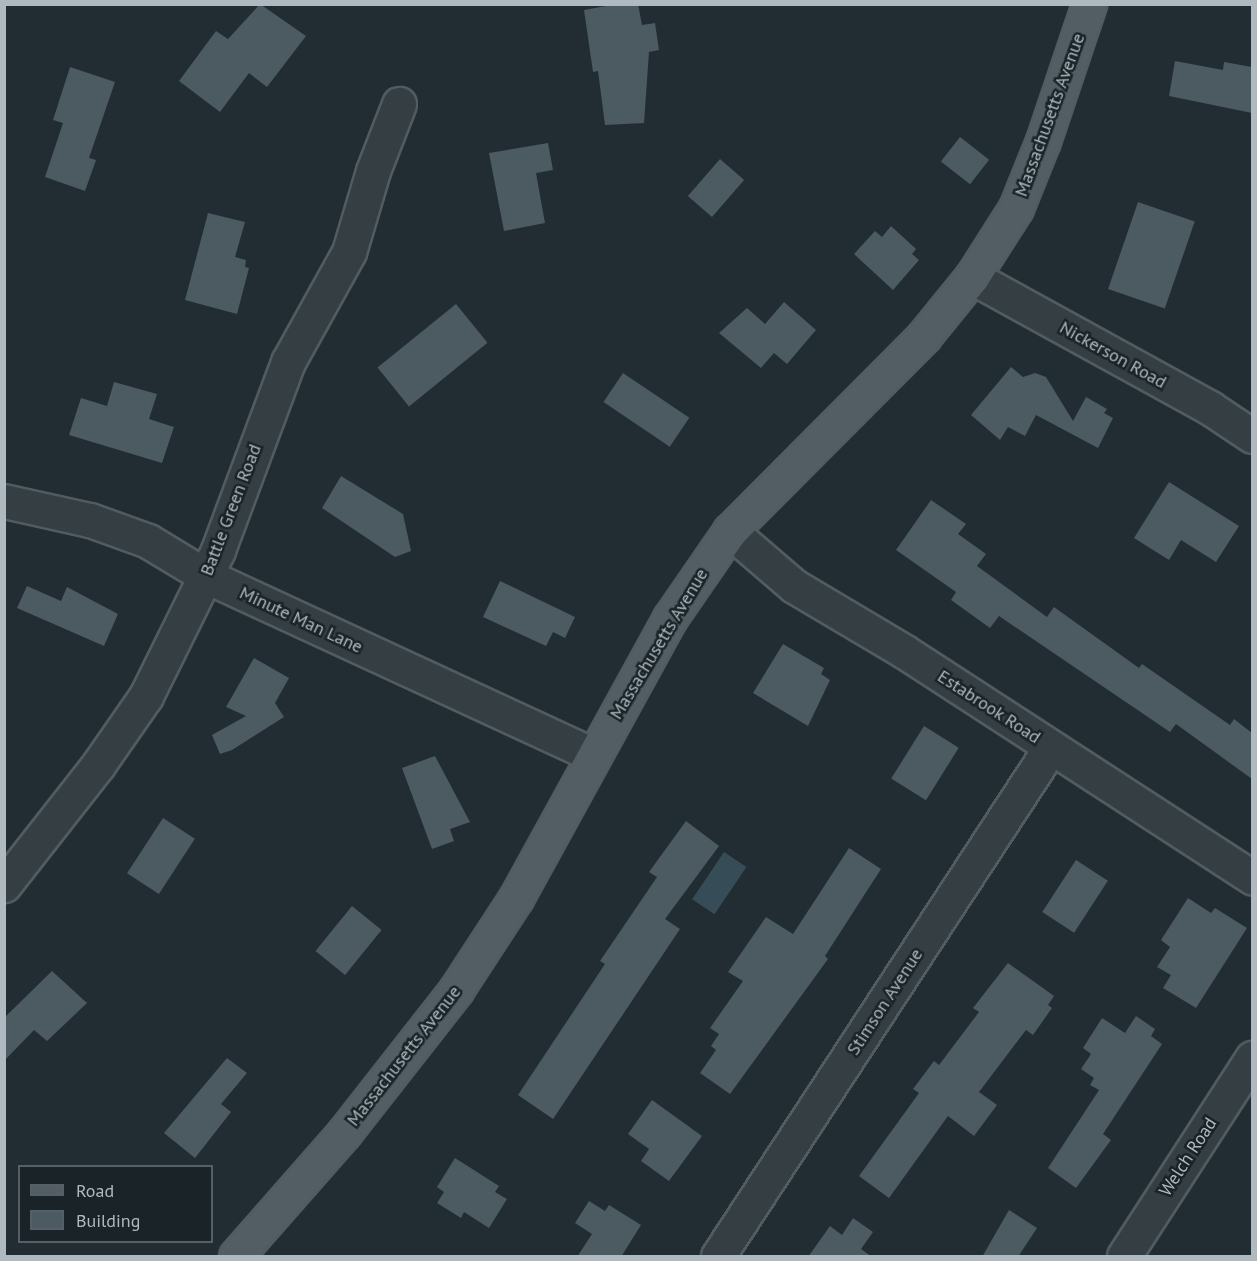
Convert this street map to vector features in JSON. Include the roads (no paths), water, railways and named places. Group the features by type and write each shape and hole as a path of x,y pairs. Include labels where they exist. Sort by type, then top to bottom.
{"main road":[{"name":"Massachusetts Avenue","path":"236,1257 344,1133 456,990 516,898 670,618 730,531 924,336 972,278 1016,208 1047,129 1089,4"}],"street":[{"name":"Battle Green Road","path":"4,885 98,765 146,696 206,576 288,362 349,252 373,171 399,104"},
{"name":"Nickerson Road","path":"972,278 1210,408 1252,436"},
{"name":"Minute Man Lane","path":"4,501 90,520 148,541 206,576 593,755"},
{"name":"Estabrook Road","path":"730,531 794,586 1051,747 1252,877"},
{"name":"Stimson Avenue","path":"718,1257 1051,747"},
{"name":"Welch Road","path":"1124,1257 1252,1058"}],"water":[{"path":"724,852 746,867 715,914 692,899"}]}
